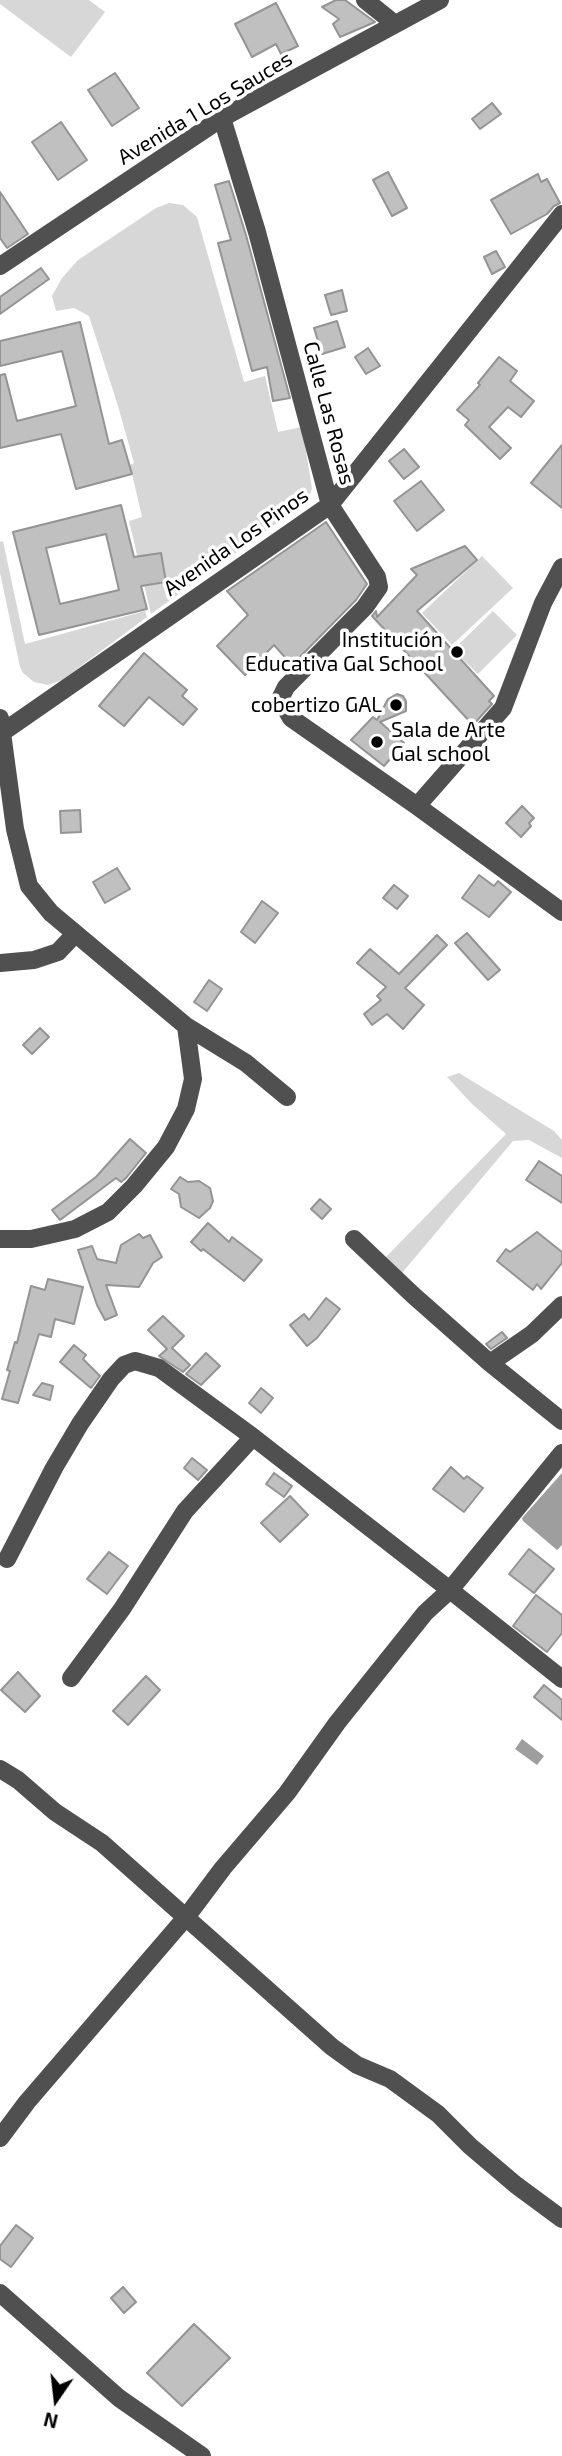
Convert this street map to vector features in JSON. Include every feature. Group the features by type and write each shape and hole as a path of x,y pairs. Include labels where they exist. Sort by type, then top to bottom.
{"street":[{"path":"365,0 395,24"},
{"name":"Avenida 1 Los Sauces","path":"0,266 222,118 440,0"},
{"name":"Calle Las Rosas","path":"222,118 257,232 330,505 377,577 379,587 365,607 286,687 281,697 283,705 290,719 417,806 562,912"},
{"name":"Avenida Los Pinos","path":"1,728 330,505 562,214"},
{"path":"417,806 503,708 543,603 562,567"},
{"path":"1,728 15,830 29,886 51,914 186,1026 246,1063 287,1097"},
{"path":"0,962 34,960 58,952 75,934"},
{"path":"0,1239 31,1239 75,1229 108,1212 134,1186 166,1147 186,1109 193,1079 186,1026"},
{"path":"354,1239 413,1296 562,1421"},
{"path":"490,1363 531,1334 562,1305"},
{"path":"7,1559 80,1424 124,1365 135,1362 159,1368 253,1437 562,1679"},
{"path":"71,1678 122,1609 185,1511 253,1437"},
{"path":"0,2138 27,2102 187,1916 223,1868 287,1793 337,1723 425,1613 450,1590 562,1453"},
{"path":"0,1769 18,1780 55,1812 102,1843 332,2047 357,2065 390,2079 438,2114 506,2177 562,2219"},
{"path":"0,2293 119,2398 202,2456"}],"shaded area":[{"path":"0,0 89,0 105,12 71,57 0,4"},
{"path":"169,203 183,205 197,217 244,382 265,376 278,432 302,427 312,488 302,505 151,614 129,521 142,517 130,465 134,463 118,406 89,316 74,308 56,311 52,296 62,278 78,260 156,208"},
{"path":"3,541 25,644 145,611 147,617 62,680 48,685 34,682 20,667 0,573 0,542"},
{"path":"482,556 513,588 452,645 422,613"},
{"path":"493,611 517,635 478,674 453,650"},
{"path":"459,1073 554,1131 562,1140 562,1158 529,1140 513,1141 402,1273 386,1257 506,1134 447,1077"},
{"path":"562,1473 562,1545 557,1550 522,1518"},
{"path":"522,1739 544,1756 537,1765 515,1749"}],"building":[{"path":"336,0 345,0 375,22 340,37 333,24 339,19 322,7"},
{"path":"276,3 298,46 281,54 276,44 252,57 235,24"},
{"path":"115,73 139,108 112,126 88,90"},
{"path":"492,103 501,114 480,129 472,119"},
{"path":"61,122 87,160 58,180 32,142"},
{"path":"388,172 407,208 392,216 373,180"},
{"path":"538,174 541,182 547,179 560,203 547,214 511,234 491,200"},
{"path":"229,181 290,398 273,401 267,367 252,371 218,243 231,240 215,185"},
{"path":"0,192 28,234 7,248 0,238"},
{"path":"496,251 505,267 492,274 484,257"},
{"path":"41,268 49,279 0,314 0,297"},
{"path":"342,290 347,311 331,315 325,295"},
{"path":"337,321 345,347 322,354 314,328"},
{"path":"80,322 109,444 122,440 132,474 76,489 61,434 0,448 0,375 5,374 17,421 76,406 62,351 0,366 0,341"},
{"path":"368,348 380,366 366,374 355,357"},
{"path":"499,357 517,371 510,381 534,401 521,417 508,407 489,427 511,448 500,459 465,425 469,420 457,410 480,385 478,383"},
{"path":"562,445 562,508 531,483"},
{"path":"404,449 419,467 404,479 389,461"},
{"path":"421,481 444,510 417,531 394,501"},
{"path":"121,505 134,557 161,553 166,582 141,586 147,609 39,635 13,532","holes":["106,534 119,590 60,604 46,548"]},
{"path":"326,522 367,584 356,600 292,665 274,645 245,675 217,646 248,615 227,591"},
{"path":"465,546 477,560 417,611 494,696 489,701 492,704 473,725 372,616 376,611 377,617 417,575 411,569"},
{"path":"144,653 187,690 182,696 197,709 183,725 149,697 124,726 99,706"},
{"name":"Sala de Arte Gal school","path":"397,694 403,696 406,701 406,711 380,722 404,743 384,766 351,740 373,717 377,720 388,699"},
{"path":"522,806 534,818 521,837 506,823"},
{"path":"80,810 81,832 61,833 60,811"},
{"path":"117,868 130,889 105,903 93,882"},
{"path":"479,875 494,886 498,881 511,892 489,917 462,898"},
{"path":"394,885 408,896 397,909 383,898"},
{"path":"262,901 278,913 255,943 241,932"},
{"path":"467,933 500,970 488,980 455,943"},
{"path":"437,935 447,945 405,988 424,1005 403,1029 387,1014 372,1025 364,1014 381,1000 377,996 386,987 357,963 370,949 399,974"},
{"path":"209,980 222,989 207,1011 194,1002"},
{"path":"40,1028 49,1037 32,1054 23,1045"},
{"path":"130,1139 146,1153 126,1178 121,1182 116,1178 60,1220 52,1210 96,1177"},
{"path":"539,1161 562,1176 562,1203 526,1180"},
{"path":"180,1177 188,1182 199,1181 210,1188 213,1201 210,1208 199,1218 181,1207 179,1194 171,1189"},
{"path":"320,1199 331,1209 322,1219 311,1209"},
{"path":"208,1223 229,1242 232,1237 262,1260 244,1281 191,1242"},
{"path":"537,1232 562,1252 562,1263 541,1289 537,1284 533,1290 497,1261 506,1249 510,1252"},
{"path":"139,1234 143,1238 150,1235 162,1257 153,1263 139,1287 106,1285 117,1315 105,1320 78,1250 92,1246 97,1259 116,1263 121,1245"},
{"path":"48,1279 83,1287 74,1324 55,1319 51,1337 39,1334 18,1403 2,1399 10,1371 7,1370 15,1342 17,1343 31,1286 45,1290"},
{"path":"326,1298 340,1309 317,1338 307,1346 290,1325 304,1314 309,1320"},
{"path":"163,1316 184,1336 172,1348 190,1365 183,1372 159,1356 167,1349 148,1330"},
{"path":"502,1332 507,1338 491,1349 486,1344"},
{"path":"74,1345 86,1355 83,1359 100,1376 91,1388 60,1362"},
{"path":"206,1353 220,1366 201,1385 186,1374"},
{"path":"42,1383 53,1386 50,1400 33,1395"},
{"path":"261,1388 273,1398 261,1413 249,1403"},
{"path":"192,1458 207,1470 198,1480 184,1468"},
{"path":"451,1467 464,1479 467,1476 483,1488 464,1512 433,1489"},
{"path":"274,1473 292,1486 284,1497 266,1484"},
{"path":"290,1496 308,1515 280,1542 261,1523"},
{"path":"529,1549 554,1569 534,1593 509,1574"},
{"path":"109,1552 128,1566 107,1594 87,1579"},
{"path":"536,1595 562,1615 562,1633 547,1652 513,1626"},
{"path":"18,1672 40,1696 25,1712 1,1690"},
{"path":"146,1676 160,1690 128,1725 113,1711"},
{"path":"544,1685 562,1700 562,1720 534,1697"},
{"path":"16,2225 33,2238 11,2267 0,2259 0,2246"},
{"path":"123,2287 136,2302 124,2313 111,2298"},
{"path":"194,2324 230,2358 182,2406 147,2373"}],"place":[{"name":"Institución Educativa Gal School","path":"457,652"},
{"name":"cobertizo GAL","path":"396,705"},
{"name":"Sala de Arte Gal school","path":"377,742"}]}
